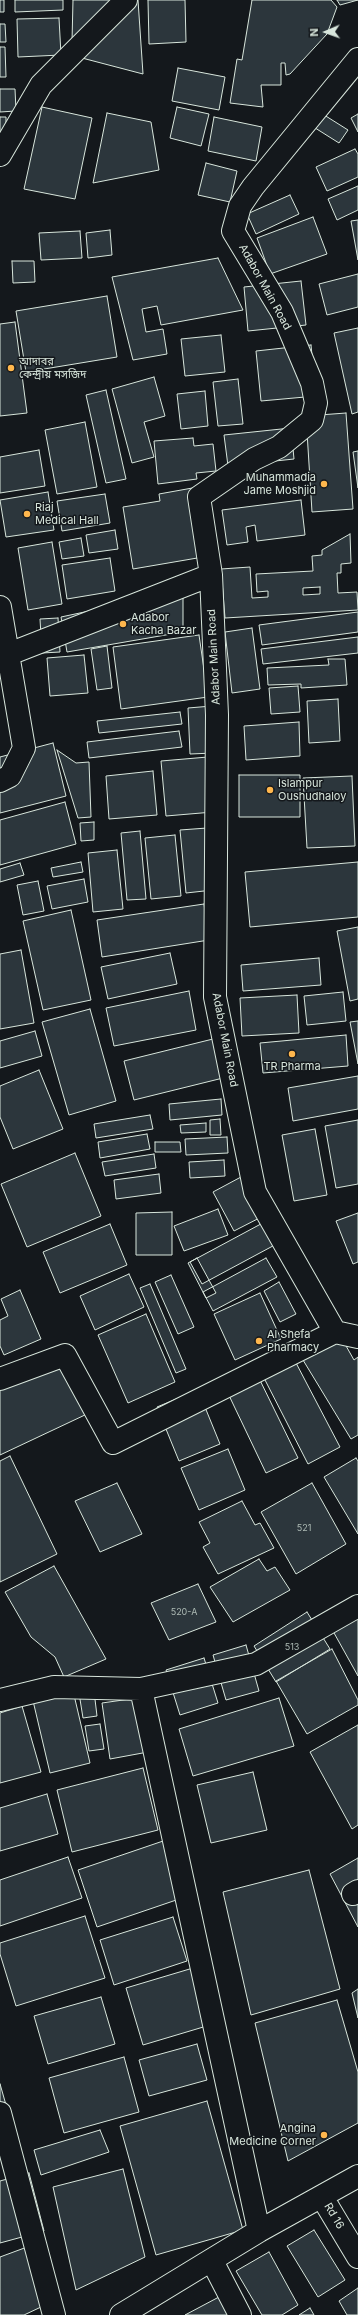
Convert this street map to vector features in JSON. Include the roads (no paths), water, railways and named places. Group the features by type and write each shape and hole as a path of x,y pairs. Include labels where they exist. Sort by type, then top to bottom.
{"street":[{"path":"0,155 41,85 126,0"},
{"name":"Adabor Main Road","path":"335,1332 255,1192 215,997 217,715 211,575 199,497 254,459 279,447 312,420 316,403 312,383 282,312 233,231 240,206 358,59"},
{"path":"9,654 211,575"},
{"path":"0,608 24,748 5,778"},
{"path":"0,1379 65,1355 113,1443 335,1332 358,1337"},
{"path":"0,1700 54,1687 141,1689 256,1664 358,1606"},
{"path":"141,1689 259,2231"},
{"path":"0,2113 54,2315"},
{"path":"121,2315 259,2231 358,2176"},
{"name":"Rd 16","path":"322,2197 358,2256"},
{"path":"212,2261 240,2315"}],"place":[{"name":"আদাবর কেন্দ্রীয় মসজিদ","path":"11,368"},
{"name":"Muhammadia Jame Moshjid","path":"324,484"},
{"name":"Riaj Medical Hall","path":"27,514"},
{"name":"Adabor Kacha Bazar","path":"123,624"},
{"name":"Islampur Oushudhaloy","path":"270,790"},
{"name":"TR Pharma","path":"292,1054"},
{"name":"Al Shefa Pharmacy","path":"259,1341"},
{"name":"Angina Medicine Corner","path":"324,2135"}]}
